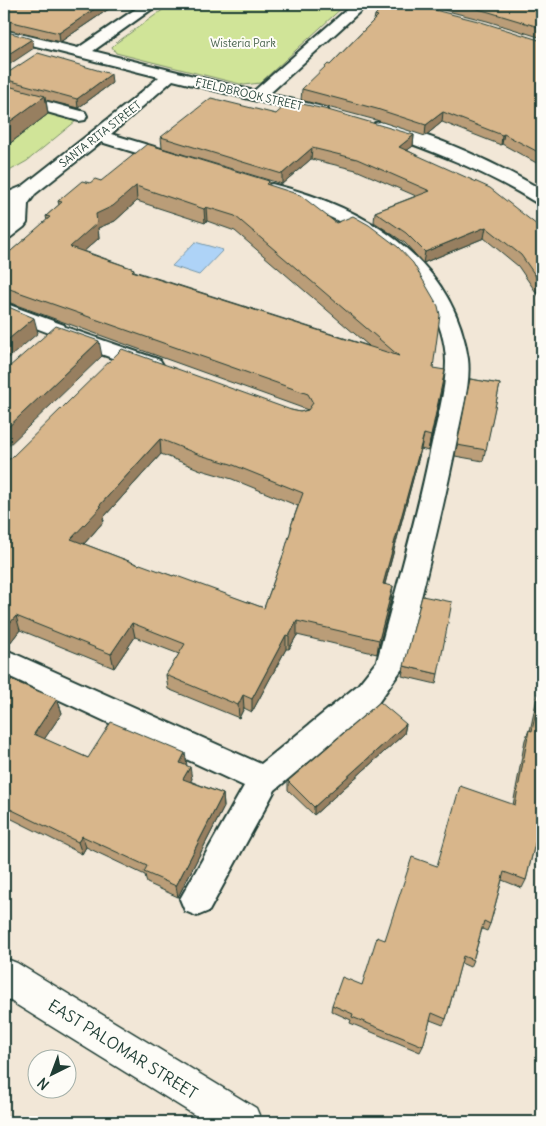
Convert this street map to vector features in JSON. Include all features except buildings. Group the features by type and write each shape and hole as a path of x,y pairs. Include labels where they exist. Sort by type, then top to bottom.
{"main road":[{"name":"EAST PALOMAR STREET","path":"4,976 242,1122"}],"street":[{"path":"80,53 152,4"},
{"path":"258,96 361,4"},
{"name":"FIELDBROOK STREET","path":"4,34 336,116"},
{"path":"34,56 50,46"},
{"name":"SANTA RITA STREET","path":"4,202 29,190 137,105 169,76"},
{"path":"4,95 79,116"},
{"path":"362,122 430,143 471,159 508,177 542,198"},
{"path":"97,135 198,166"},
{"path":"197,899 264,780 368,694 390,666 438,473 456,382 457,360 450,325 439,300 427,281 397,250 359,223 337,212 254,183"},
{"name":"SANTA RITA STREET","path":"4,234 17,223 19,204 29,190"},
{"path":"4,309 48,337 113,360 167,370"},
{"path":"4,661 264,780"}],"green space":[{"name":"Wisteria Park","path":"171,4 345,5 260,83 244,85 116,53 112,47 116,43"},
{"path":"4,102 76,121 27,161 4,174 4,148 25,132"}],"water":[{"path":"195,242 223,250 199,275 172,266"}]}
